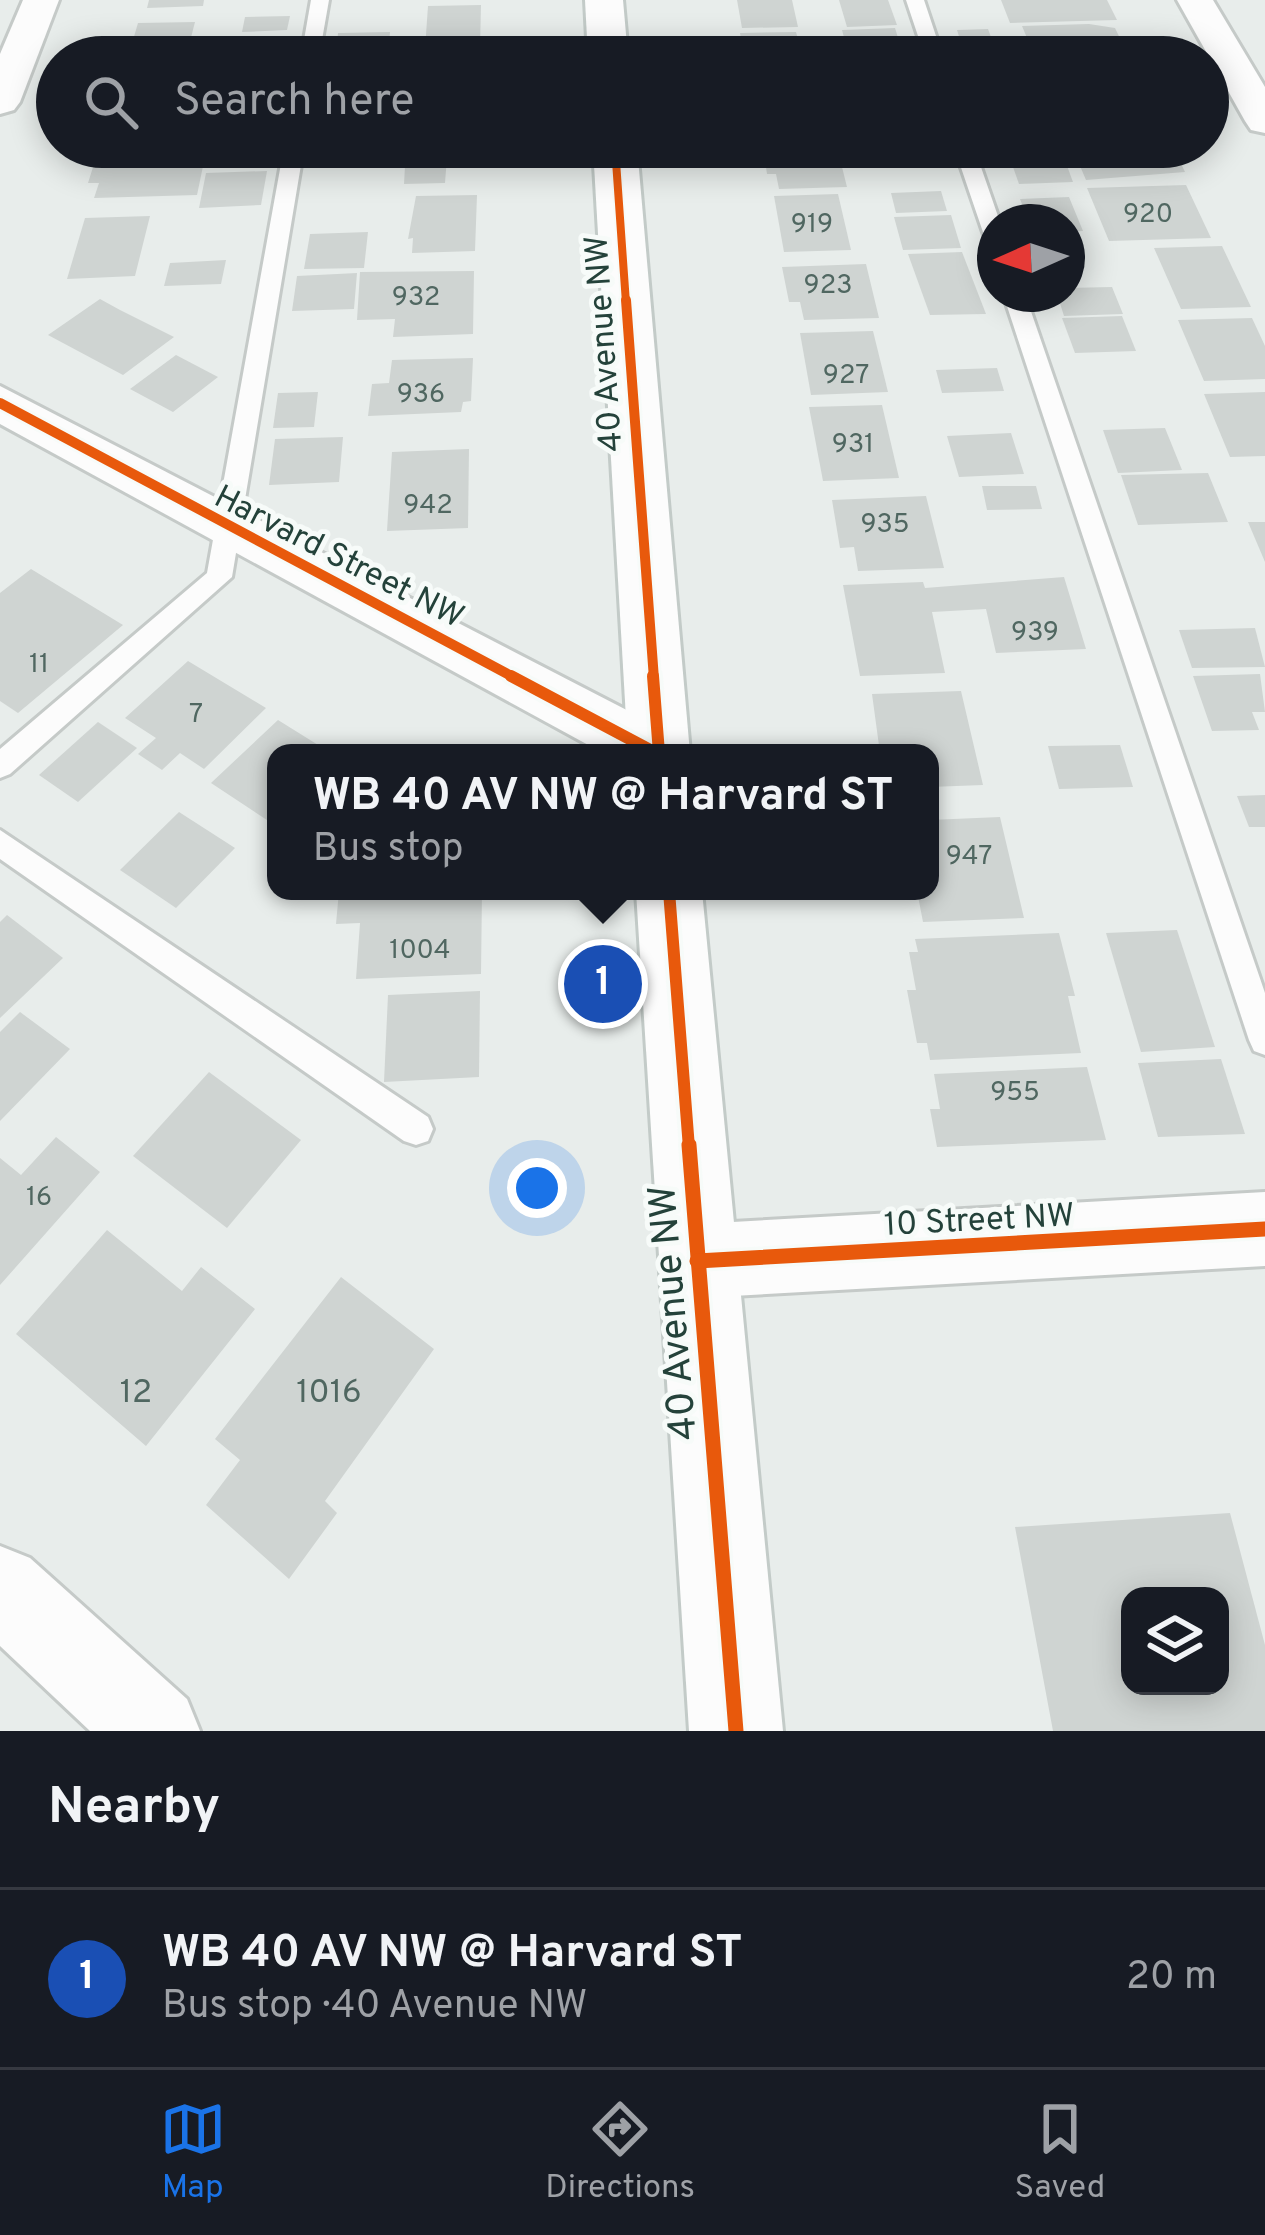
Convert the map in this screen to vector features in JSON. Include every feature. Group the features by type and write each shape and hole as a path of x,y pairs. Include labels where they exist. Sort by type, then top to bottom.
{"street":[{"path":"0,102 41,0"},
{"path":"604,0 607,36"},
{"path":"1195,0 1216,36"},
{"path":"1229,59 1265,122"},
{"name":"40 Avenue NW","path":"616,168 656,744"},
{"name":"Harvard Street NW","path":"0,404 640,744"},
{"name":"40 Avenue NW","path":"670,900 736,1731"},
{"name":"10 Street NW","path":"697,1261 1265,1229"},
{"path":"0,1588 155,1731"}],"lane":[{"path":"314,36 320,0"},
{"path":"915,0 927,36"},
{"path":"0,766 219,577 290,168"},
{"path":"971,168 983,204"},
{"path":"1020,312 1265,1040"},
{"path":"0,843 416,1129"}],"building":[{"path":"149,0 204,0 203,6 147,8"},
{"path":"737,0 792,0 798,27 742,28"},
{"path":"839,0 888,0 897,25 847,27"},
{"path":"1001,0 1107,0 1117,20 1010,23"},
{"path":"481,5 480,36 426,36 428,6"},
{"path":"290,16 287,30 242,32 245,17"},
{"path":"195,22 191,36 134,36 138,23"},
{"path":"1089,24 1115,28 1119,36 1026,36 1022,26"},
{"path":"895,28 897,36 844,36 842,30"},
{"path":"988,29 991,36 959,36 957,30"},
{"path":"390,32 390,36 338,33"},
{"path":"796,32 797,36 740,36"},
{"path":"93,168 203,168 197,195 94,198 99,183 88,183"},
{"path":"405,168 446,168 445,183 404,184"},
{"path":"766,168 842,168 847,187 779,189 776,174 767,174"},
{"path":"1013,168 1068,168 1073,182 1019,184"},
{"path":"1081,168 1183,168 1185,172 1086,180"},
{"path":"267,171 261,205 199,208 206,173"},
{"path":"1186,185 1211,238 1109,241 1087,188"},
{"path":"941,191 947,211 896,213 891,193"},
{"path":"838,194 851,250 784,252 774,196"},
{"path":"477,195 475,251 412,253 413,238 408,239 416,196"},
{"path":"1069,197 1072,204 1022,204 1020,199"},
{"path":"951,215 961,248 903,250 894,217"},
{"path":"150,216 135,276 67,279 85,218"},
{"path":"368,232 364,268 304,269 310,234"},
{"path":"1222,246 1251,307 1181,309 1154,248"},
{"path":"962,252 977,291 977,312 986,314 930,315 908,254"},
{"path":"226,260 221,284 164,286 170,263"},
{"path":"866,264 879,318 804,320 800,302 789,302 782,267"},
{"path":"474,271 473,334 393,337 395,319 357,320 360,272"},
{"path":"357,273 354,309 292,311 297,276"},
{"path":"1112,287 1123,314 1064,316 1063,312 1085,312 1085,288"},
{"path":"100,299 174,337 123,375 48,335"},
{"path":"1122,316 1136,351 1075,353 1062,318"},
{"path":"1252,318 1265,346 1265,379 1204,381 1178,320"},
{"path":"873,331 888,392 811,395 800,333"},
{"path":"176,355 218,377 173,412 130,389"},
{"path":"473,358 471,401 463,402 461,412 368,416 372,384 389,383 392,360"},
{"path":"997,368 1004,391 942,393 936,370"},
{"path":"318,392 314,427 273,428 278,393"},
{"path":"1265,392 1265,456 1230,457 1204,394"},
{"path":"882,405 899,478 823,481 809,407"},
{"path":"1165,428 1182,470 1118,473 1103,430"},
{"path":"1011,433 1024,474 959,477 947,436"},
{"path":"343,437 339,482 269,485 275,439"},
{"path":"469,449 468,528 387,531 392,452"},
{"path":"1208,473 1228,522 1138,525 1121,475"},
{"path":"982,486 1036,486 1042,509 987,510"},
{"path":"926,496 944,568 858,571 854,547 840,548 832,500"},
{"path":"1248,522 1265,522 1265,562"},
{"path":"31,569 123,625 18,713 0,701 0,593"},
{"path":"1064,577 1086,649 996,653 986,609 932,612 945,673 860,676 843,585 923,582 925,588"},
{"path":"1255,628 1265,667 1192,668 1179,630"},
{"path":"188,661 266,708 204,769 180,753 162,770 138,754 156,738 125,718"},
{"path":"1260,674 1265,712 1252,712 1259,730 1212,731 1193,676"},
{"path":"961,691 983,785 939,787 939,744 879,744 872,694"},
{"path":"278,720 317,744 267,744 267,820 211,783"},
{"path":"98,722 137,748 78,802 39,775"},
{"path":"1120,745 1133,787 1059,789 1048,746"},
{"path":"1265,795 1265,827 1249,827 1237,796"},
{"path":"179,812 235,848 176,908 120,870"},
{"path":"1000,817 1024,918 923,922 919,900 939,900 939,820"},
{"path":"338,900 482,900 481,974 356,979 360,923 336,924"},
{"path":"7,915 63,958 0,1018 0,922"},
{"path":"1177,930 1215,1047 1141,1052 1106,933"},
{"path":"1059,933 1075,996 1068,996 1081,1053 930,1060 927,1043 917,1043 907,990 916,990 909,952 918,952 915,939"},
{"path":"480,991 479,1077 384,1082 388,995"},
{"path":"20,1012 70,1049 0,1121 0,1032"},
{"path":"1221,1059 1245,1134 1158,1137 1138,1063"},
{"path":"1087,1067 1106,1140 937,1147 930,1109 940,1109 934,1074"},
{"path":"209,1072 301,1140 227,1228 133,1156"},
{"path":"56,1137 100,1172 0,1285 0,1158 21,1175"},
{"path":"107,1230 182,1291 201,1267 255,1309 146,1446 16,1334"},
{"path":"341,1277 434,1349 325,1501 337,1513 289,1579 206,1505 240,1460 215,1439"},
{"path":"1230,1513 1265,1645 1265,1731 1053,1731 1015,1527"}],"cycle path":[{"path":"617,168 658,744"},
{"path":"0,403 639,744"},
{"path":"670,900 736,1731"},
{"path":"697,1261 1265,1229"}],"place":[{"name":"WB 40 AV NW @ Harvard ST","path":"603,984"}]}
